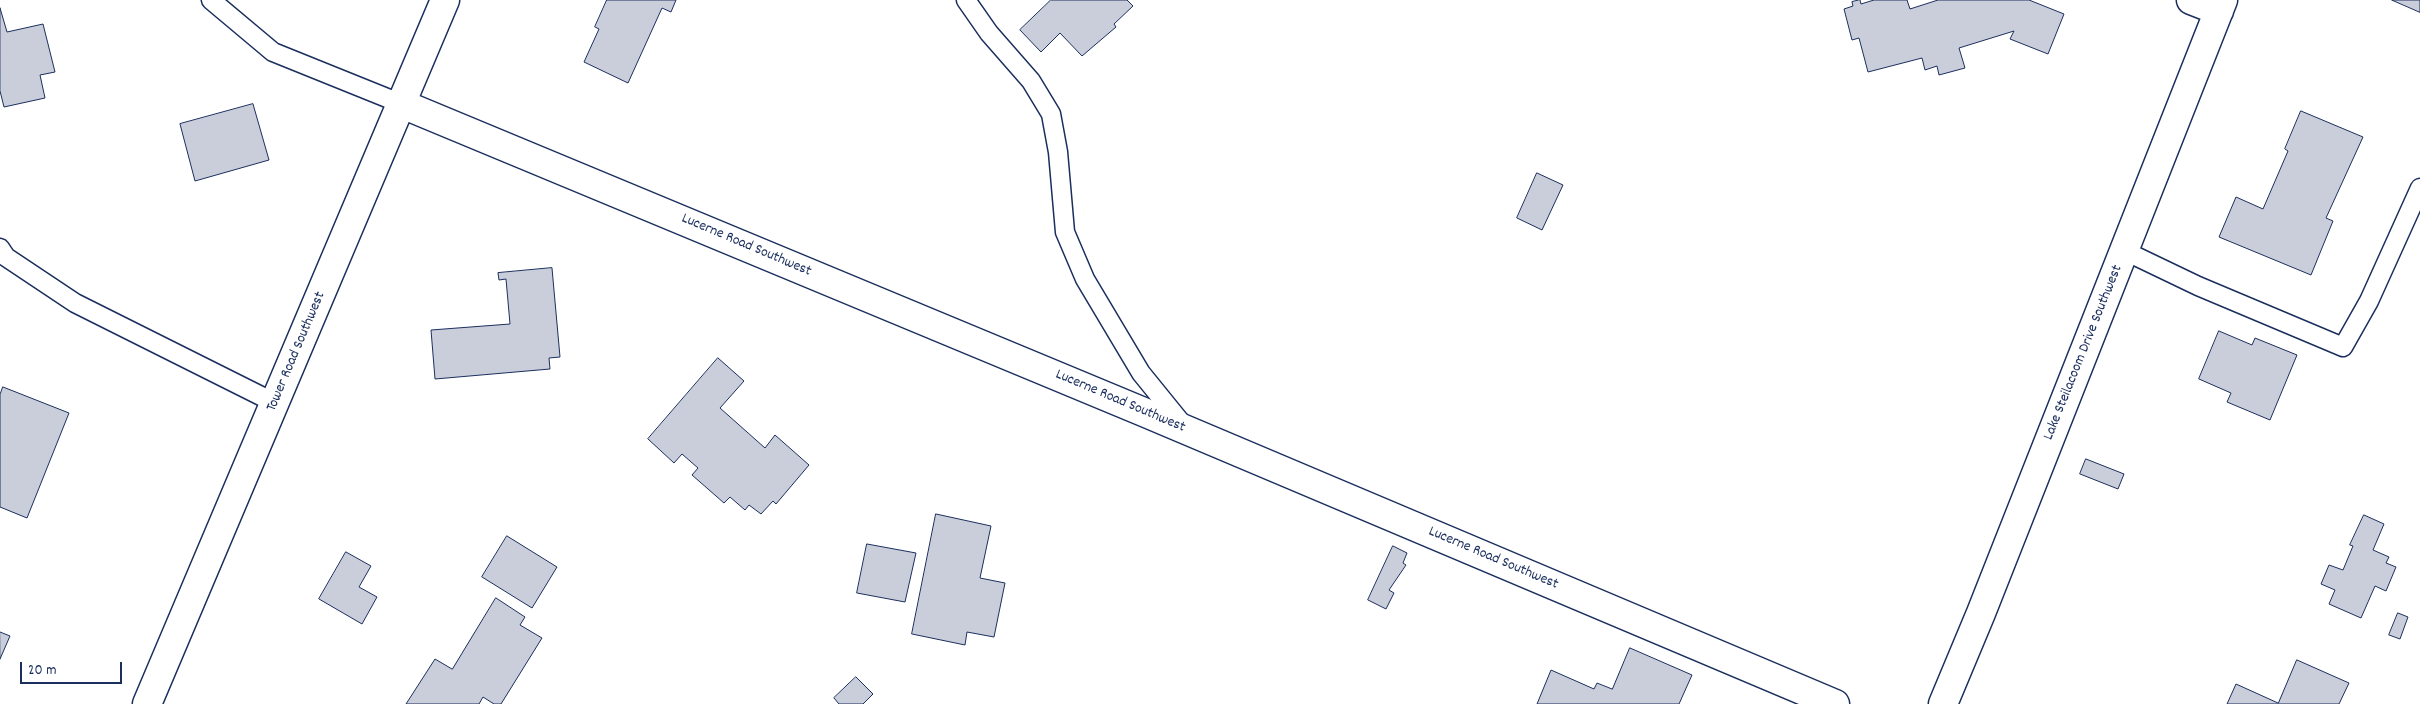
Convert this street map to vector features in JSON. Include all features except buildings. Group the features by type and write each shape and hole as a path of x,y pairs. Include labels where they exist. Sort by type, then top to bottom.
{"street":[{"name":"Tower Road Southwest","path":"147,704 446,0"},
{"path":"2191,0 2221,6"},
{"name":"Lake Steilacoom Drive Southwest","path":"1942,704 1981,613 2221,6"},
{"name":"Lucerne Road Southwest","path":"402,104 1187,430 1835,704"}],"lane":[{"path":"211,0 273,52 402,104"},
{"path":"966,0 989,33 1031,81 1051,114 1058,152 1065,232 1085,279 1141,372 1187,430"},
{"path":"2125,251 2198,286 2343,347 2369,300 2420,188"},
{"path":"0,248 6,257 75,304 275,403"}]}
